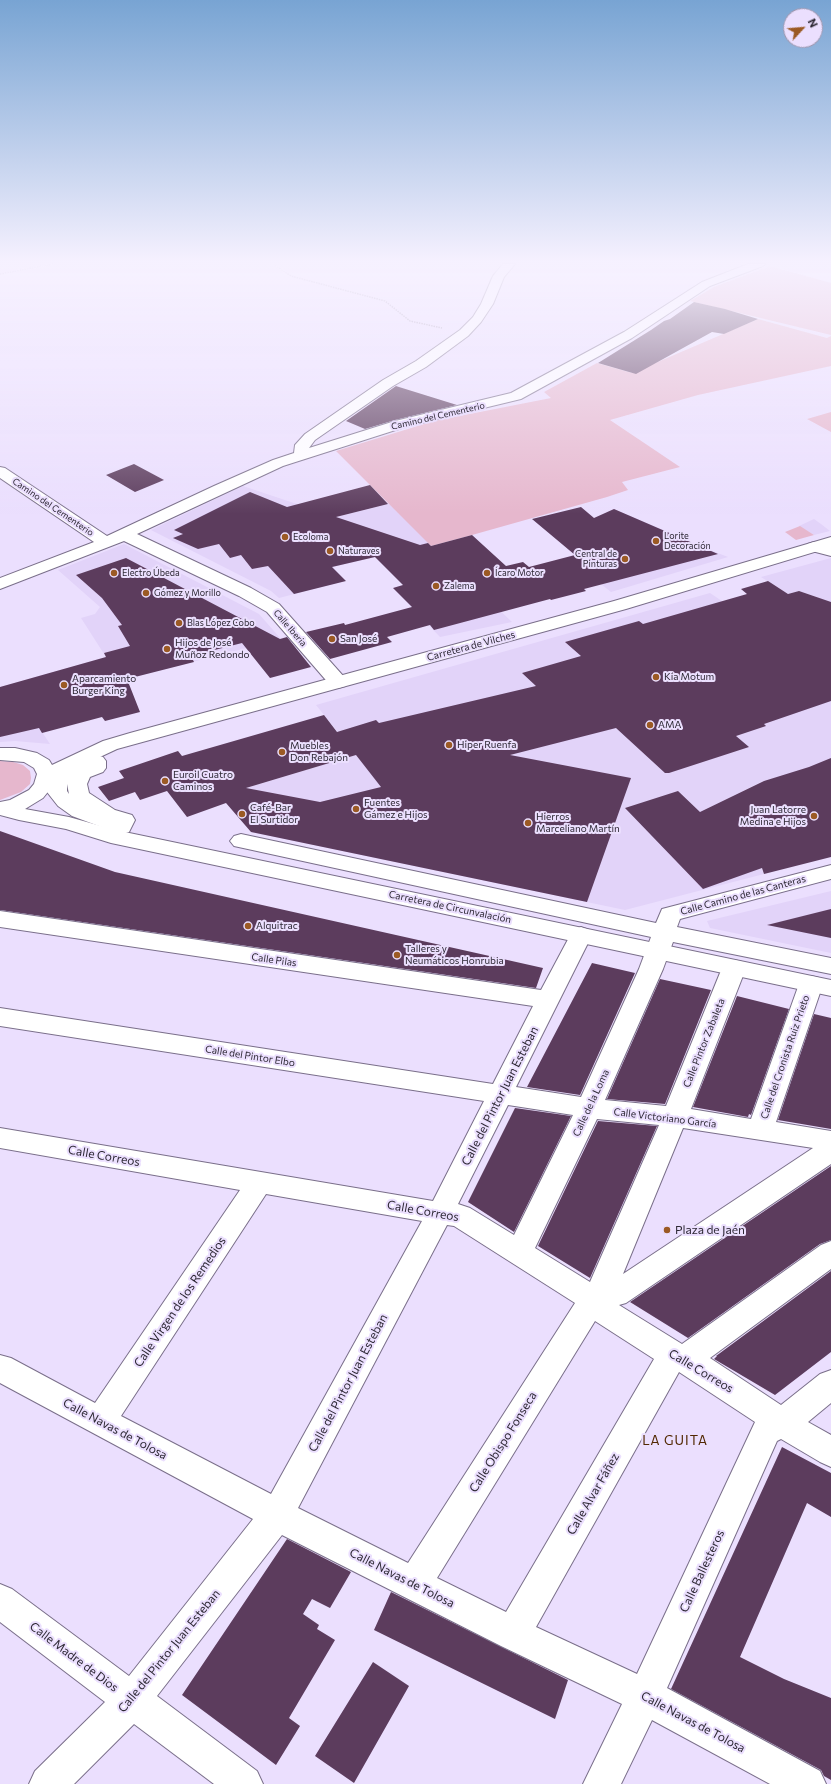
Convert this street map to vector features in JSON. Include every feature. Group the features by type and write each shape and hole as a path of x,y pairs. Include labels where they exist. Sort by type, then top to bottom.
{"street":[{"path":"301,455 302,445 310,437 388,383 420,364 444,347"},
{"name":"Camino del Cementerio","path":"0,584 125,535 219,489 301,455 420,419 516,396 606,347"},
{"name":"Camino del Cementerio","path":"0,471 106,543"},
{"name":"Calle Iberia","path":"125,535 245,592 273,608 338,682"},
{"name":"Carretera de Vilches","path":"33,758 110,745 620,605 831,542"},
{"path":"814,547 831,551"},
{"name":"Carretera de Vilches","path":"0,808 16,805 28,799 61,768 110,745"},
{"path":"0,754 19,754 33,758 44,767 47,774 44,784 46,797 69,823"},
{"name":"Carretera de Circunvalación","path":"0,808 19,814 69,823 111,836 581,935 661,942 734,968 821,986"},
{"path":"241,841 661,942 831,966"},
{"name":"Calle Camino de las Canteras","path":"661,942 670,914 831,872"},
{"name":"Calle Pilas","path":"0,919 549,1000"},
{"name":"Calle del Pintor Juan Esteban","path":"48,1784 131,1701 276,1515 440,1214 581,935"},
{"name":"Calle de la Loma","path":"519,1253 589,1108 661,942"},
{"name":"Calle Pintor Zabaleta","path":"674,1118 734,968"},
{"name":"Calle del Cronista Ruiz Prieto","path":"760,1131 821,986"},
{"name":"Calle del Pintor Elbo","path":"0,1016 499,1095"},
{"name":"Calle Victoriano García","path":"499,1095 674,1118 831,1141"},
{"path":"592,1300 603,1287 674,1118"},
{"name":"Calle Correos","path":"0,1138 440,1214 460,1216 583,1293 604,1311 678,1357 698,1367 780,1421 831,1452"},
{"path":"592,1300 616,1294 831,1150"},
{"name":"Calle Virgen de los Remedios","path":"101,1421 259,1182"},
{"name":"Calle Alvar Fáñez","path":"513,1634 678,1357 831,1253"},
{"name":"Calle Obispo Fonseca","path":"414,1584 592,1300"},
{"name":"Calle Navas de Tolosa","path":"0,1368 276,1515 513,1634 645,1696 807,1784"},
{"name":"Calle Ballesteros","path":"602,1784 645,1696 766,1431 798,1410 831,1384"},
{"name":"Calle Madre de Dios","path":"0,1601 131,1701 244,1784"}],"shaded area":[{"path":"692,347 831,347 831,366 698,395 610,420 680,467 622,482 628,490 607,497 431,546 336,451 434,421 551,398 544,392 597,363 632,373"},
{"path":"831,412 831,432 807,419"},
{"path":"243,486 336,517 389,504 512,622 440,637 393,588 403,585 375,557 333,567 345,581 279,598 271,591 151,530"},
{"path":"614,509 728,557 611,592 579,567 581,559 567,549 592,542 612,515 607,512"},
{"path":"814,519 830,531 814,535 799,526"},
{"path":"800,526 814,535 796,540 785,532"},
{"path":"124,544 259,614 281,639 127,679 129,683 23,708 30,714 50,744 15,741 0,742 0,687 106,657 81,618 95,614 100,607 58,570"},
{"path":"831,558 831,606 817,597 799,591 788,594 761,577"},
{"path":"710,593 831,674 831,852 763,781 709,808 742,828 764,874 625,910 251,832 256,821 233,792 356,755 316,705"},
{"path":"0,761 13,762 23,765 30,771 31,778 30,784 21,792 0,800"},
{"path":"831,891 831,953 710,928 707,921"}],"building":[{"path":"623,347 684,347 636,374 598,363"},
{"path":"396,386 457,405 365,429 346,421"},
{"path":"134,464 164,480 135,492 106,475"},
{"path":"370,485 388,504 336,517 420,545 428,543 431,546 472,535 506,566 523,562 529,567 575,555 532,519 581,507 594,518 614,509 718,554 584,589 586,591 434,630 430,625 387,637 392,642 330,659 306,632 344,623 345,625 412,607 393,588 403,585 375,557 332,567 346,581 294,594 268,566 252,569 241,555 230,558 219,544 198,549 173,538 183,534 174,530 250,492 287,507"},
{"path":"126,558 280,639 287,637 311,667 270,678 242,643 191,656 194,662 127,679 140,712 105,721 102,717 42,733 39,728 0,737 0,687 106,657 104,653 130,646 118,626 122,625 102,598 76,575"},
{"path":"768,581 788,594 799,591 831,602 831,701 764,724 766,726 736,736 749,747 669,773 665,773 616,728 510,755 631,778 587,902 251,832 226,803 187,817 167,791 140,800 135,792 109,801 98,787 124,778 119,771 178,751 182,756 324,715 337,732 376,720 379,723 536,686 522,673 581,656 565,642 639,621 643,624 747,594 741,589","holes":["356,755 381,787 320,802 246,788"]},
{"path":"831,758 831,857 764,874 762,868 703,889 625,808 678,791 700,812 764,781 809,767"},
{"path":"0,831 115,872 543,968 536,988 0,910"},
{"path":"831,909 831,938 767,925"},
{"path":"592,963 635,973 580,1095 527,1087"},
{"path":"660,979 711,990 665,1104 607,1099"},
{"path":"737,996 789,1009 751,1115 749,1114 748,1117 693,1107"},
{"path":"814,1014 831,1018 831,1129 778,1120"},
{"path":"515,1108 571,1116 514,1232 468,1202"},
{"path":"598,1121 657,1126 590,1278 538,1246"},
{"path":"831,1166 831,1240 820,1244 688,1338 630,1302"},
{"path":"831,1271 831,1352 775,1395 714,1359 716,1356"},
{"path":"782,1447 831,1473 831,1517 807,1503 740,1657 784,1679 831,1698 831,1780 824,1776 821,1770 671,1689"},
{"path":"287,1539 351,1572 330,1608 312,1599 303,1614 319,1625 317,1629 335,1640 289,1718 300,1726 276,1765 182,1695"},
{"path":"391,1592 568,1680 555,1719 374,1630"},
{"path":"373,1662 409,1686 354,1783 315,1756"}],"place":[{"name":"Ecoloma","path":"285,537"},
{"name":"Lorite Decoración","path":"656,541"},
{"name":"Naturaves","path":"330,551"},
{"name":"Central de Pinturas","path":"625,559"},
{"name":"Electro Úbeda","path":"114,573"},
{"name":"Ícaro Motor","path":"487,573"},
{"name":"Zalema","path":"436,586"},
{"name":"Gómez y Morillo","path":"146,593"},
{"name":"Blas López Cobo","path":"179,623"},
{"name":"San José","path":"332,639"},
{"name":"Hijos de José Muñoz Redondo","path":"167,649"},
{"name":"Kia Motum","path":"656,677"},
{"name":"Aparcamiento Burger King","path":"64,685"},
{"name":"AMA","path":"650,725"},
{"name":"Hiper Ruenfa","path":"449,745"},
{"name":"Muebles Don Rebajón","path":"282,752"},
{"name":"Euroil Cuatro Caminos","path":"165,781"},
{"name":"Fuentes Gámez e Hijos","path":"356,809"},
{"name":"Café-Bar El Surtidor","path":"242,814"},
{"name":"Juan Latorre Medina e Hijos","path":"814,816"},
{"name":"Hierros Marceliano Martín","path":"528,823"},
{"name":"Alquitrac","path":"248,926"},
{"name":"Talleres y Neumáticos Honrubia","path":"397,955"},
{"name":"Plaza de Jaén","path":"667,1230"}],"district":[{"name":"LA GUITA","path":"675,1441"}]}
